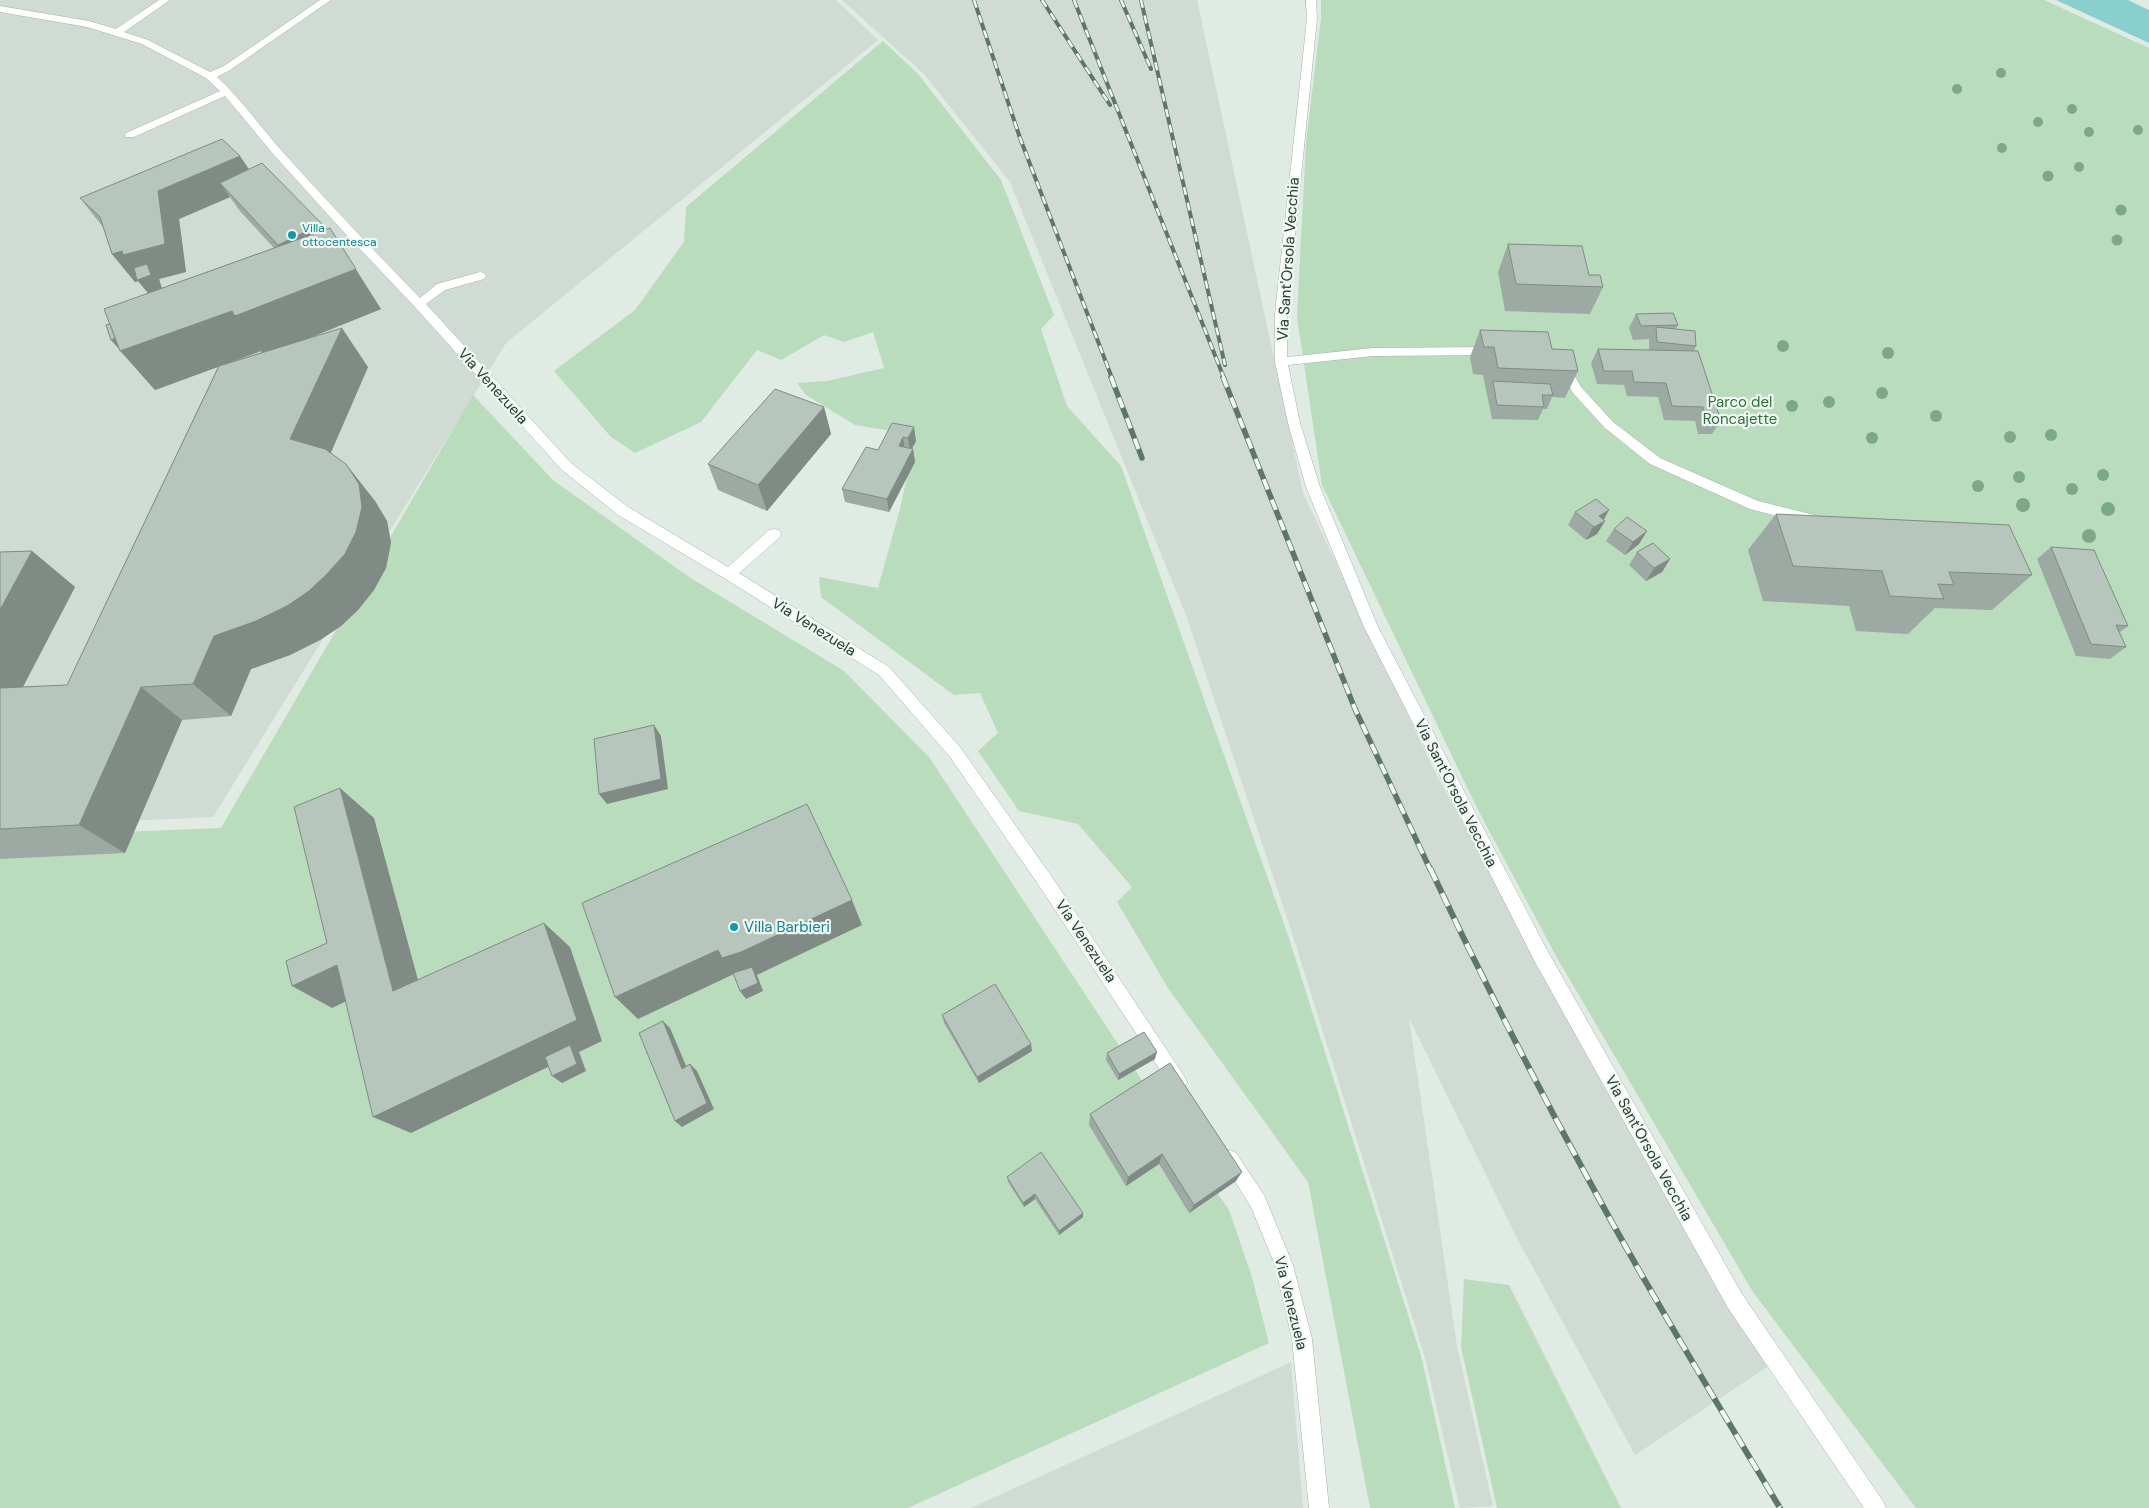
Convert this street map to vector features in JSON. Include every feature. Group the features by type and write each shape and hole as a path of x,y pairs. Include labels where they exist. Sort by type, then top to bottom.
{"street":[{"path":"117,33 165,0"},
{"path":"210,76 227,68 326,0"},
{"name":"Via Sant'Orsola Vecchia","path":"1311,0 1312,19 1281,314 1281,362 1294,423 1313,487 1371,627 1541,956 1735,1301 1876,1508"},
{"name":"Via Venezuela","path":"0,9 89,24 145,42 210,76 227,92 278,153 419,304 566,466 623,511 729,574 884,671 955,752 1046,882 1188,1098"},
{"path":"130,135 227,92"},
{"path":"419,304 441,287 480,276"},
{"path":"1281,362 1373,352 1507,351"},
{"path":"1555,351 1577,390 1609,425 1654,461 1755,505 1825,523"},
{"path":"729,574 774,534"},
{"name":"Via Venezuela","path":"1220,1145 1258,1201 1284,1265 1302,1339 1320,1508"}],"shaded area":[{"path":"0,0 836,0 878,40 506,343 213,817 0,827"},
{"path":"842,0 1197,0 1303,493 1435,772 1630,1124 1773,1363 1635,1455 1518,1240 1409,1018 1457,1346 1493,1506 1460,1508 1425,1358 1292,933 1187,618 1010,182 924,74"},
{"path":"1291,1362 1303,1508 971,1508"}],"green space":[{"name":"Parco del Roncajette","path":"1321,0 2044,0 2149,48 2149,1508 1916,1508 1753,1292 1556,956 1478,810 1322,485 1297,317 1306,143 1321,18"},
{"path":"883,41 918,74 1001,180 1054,315 1041,329 1067,406 1121,466 1288,935 1422,1359 1455,1508 1370,1508 1308,1182 1168,988 1117,902 1132,887 1078,824 1019,811 978,751 998,733 980,693 954,695 821,597 819,577 878,588 900,509 916,435 855,425 806,395 797,383 827,381 884,368 873,332 844,342 824,335 781,360 757,350 701,422 635,453 611,437 554,371 635,310 684,242 686,207"},
{"path":"473,395 553,480 689,577 844,671 929,757 1229,1210 1251,1274 1269,1343 908,1508 0,1508 0,837 221,828"},
{"path":"1464,1279 1509,1285 1621,1508 1497,1508 1461,1347"}],"water":[{"path":"2056,0 2128,0 2149,10 2149,43"}],"building":[{"path":"222,139 240,156 158,191 165,244 123,255 122,251 112,254 100,217 80,198"},
{"path":"262,163 327,229 312,235 309,230 278,245 220,183"},
{"path":"330,228 356,269 235,316 232,311 120,351 104,309"},
{"path":"1508,244 1582,246 1589,275 1600,275 1603,287 1516,284"},
{"path":"147,264 151,275 137,280 134,268"},
{"path":"1673,313 1678,325 1641,326 1636,314"},
{"path":"110,324 115,338 111,340 106,325"},
{"path":"1656,327 1695,331 1696,346 1657,342"},
{"path":"342,328 290,439 325,449 346,464 359,484 362,507 356,532 345,554 309,591 287,606 256,621 214,636 193,684 141,687 79,825 0,829 0,688 67,685 219,366"},
{"path":"1480,330 1548,332 1552,349 1573,350 1578,371 1498,368 1494,347 1484,347"},
{"path":"1598,349 1698,351 1721,421 1707,420 1703,407 1672,406 1666,383 1634,382 1632,371 1604,371"},
{"path":"1493,381 1550,384 1553,395 1542,395 1544,407 1497,405"},
{"path":"775,389 824,407 758,485 708,464"},
{"path":"892,423 914,427 908,438 903,437 899,446 913,449 887,499 842,489 866,447 878,450"},
{"path":"1596,499 1609,510 1599,516 1605,521 1594,527 1575,512"},
{"path":"1776,514 2009,525 2032,575 1949,572 1954,585 1938,584 1944,599 1890,596 1882,571 1793,566"},
{"path":"1627,517 1647,531 1633,542 1614,529"},
{"path":"1653,543 1670,559 1654,568 1637,552"},
{"path":"2051,547 2094,550 2128,626 2116,625 2126,647 2091,644"},
{"path":"32,551 0,610 0,552"},
{"path":"654,725 661,779 599,794 594,739"},
{"path":"340,788 393,991 544,923 577,1020 373,1117 337,965 292,986 286,961 327,943 294,807"},
{"name":"Villa Barbieri","path":"807,804 852,900 741,952 722,958 718,950 615,997 582,903"},
{"path":"752,967 758,983 740,991 733,973"},
{"path":"995,984 1031,1044 977,1077 942,1015"},
{"path":"663,1021 682,1069 690,1064 707,1103 675,1121 639,1033"},
{"path":"1144,1032 1157,1052 1119,1074 1107,1053"},
{"path":"570,1045 577,1064 552,1076 545,1057"},
{"path":"1170,1063 1242,1172 1194,1205 1162,1154 1128,1177 1090,1114"},
{"path":"1041,1152 1083,1213 1059,1231 1035,1194 1023,1203 1007,1177"}],"railway":[{"path":"974,0 1020,138 1112,378"},
{"path":"1042,0 1110,105"},
{"path":"1074,0 1224,378"},
{"path":"1121,0 1151,69"},
{"path":"1141,0 1225,365"},
{"path":"1111,377 1142,458"},
{"path":"1223,377 1355,709 1430,869"},
{"path":"1430,868 1506,1023 1586,1175 1657,1301 1780,1508"}],"place":[{"name":"Villa ottocentesca","path":"292,235"},
{"name":"Villa Barbieri","path":"734,927"}]}
